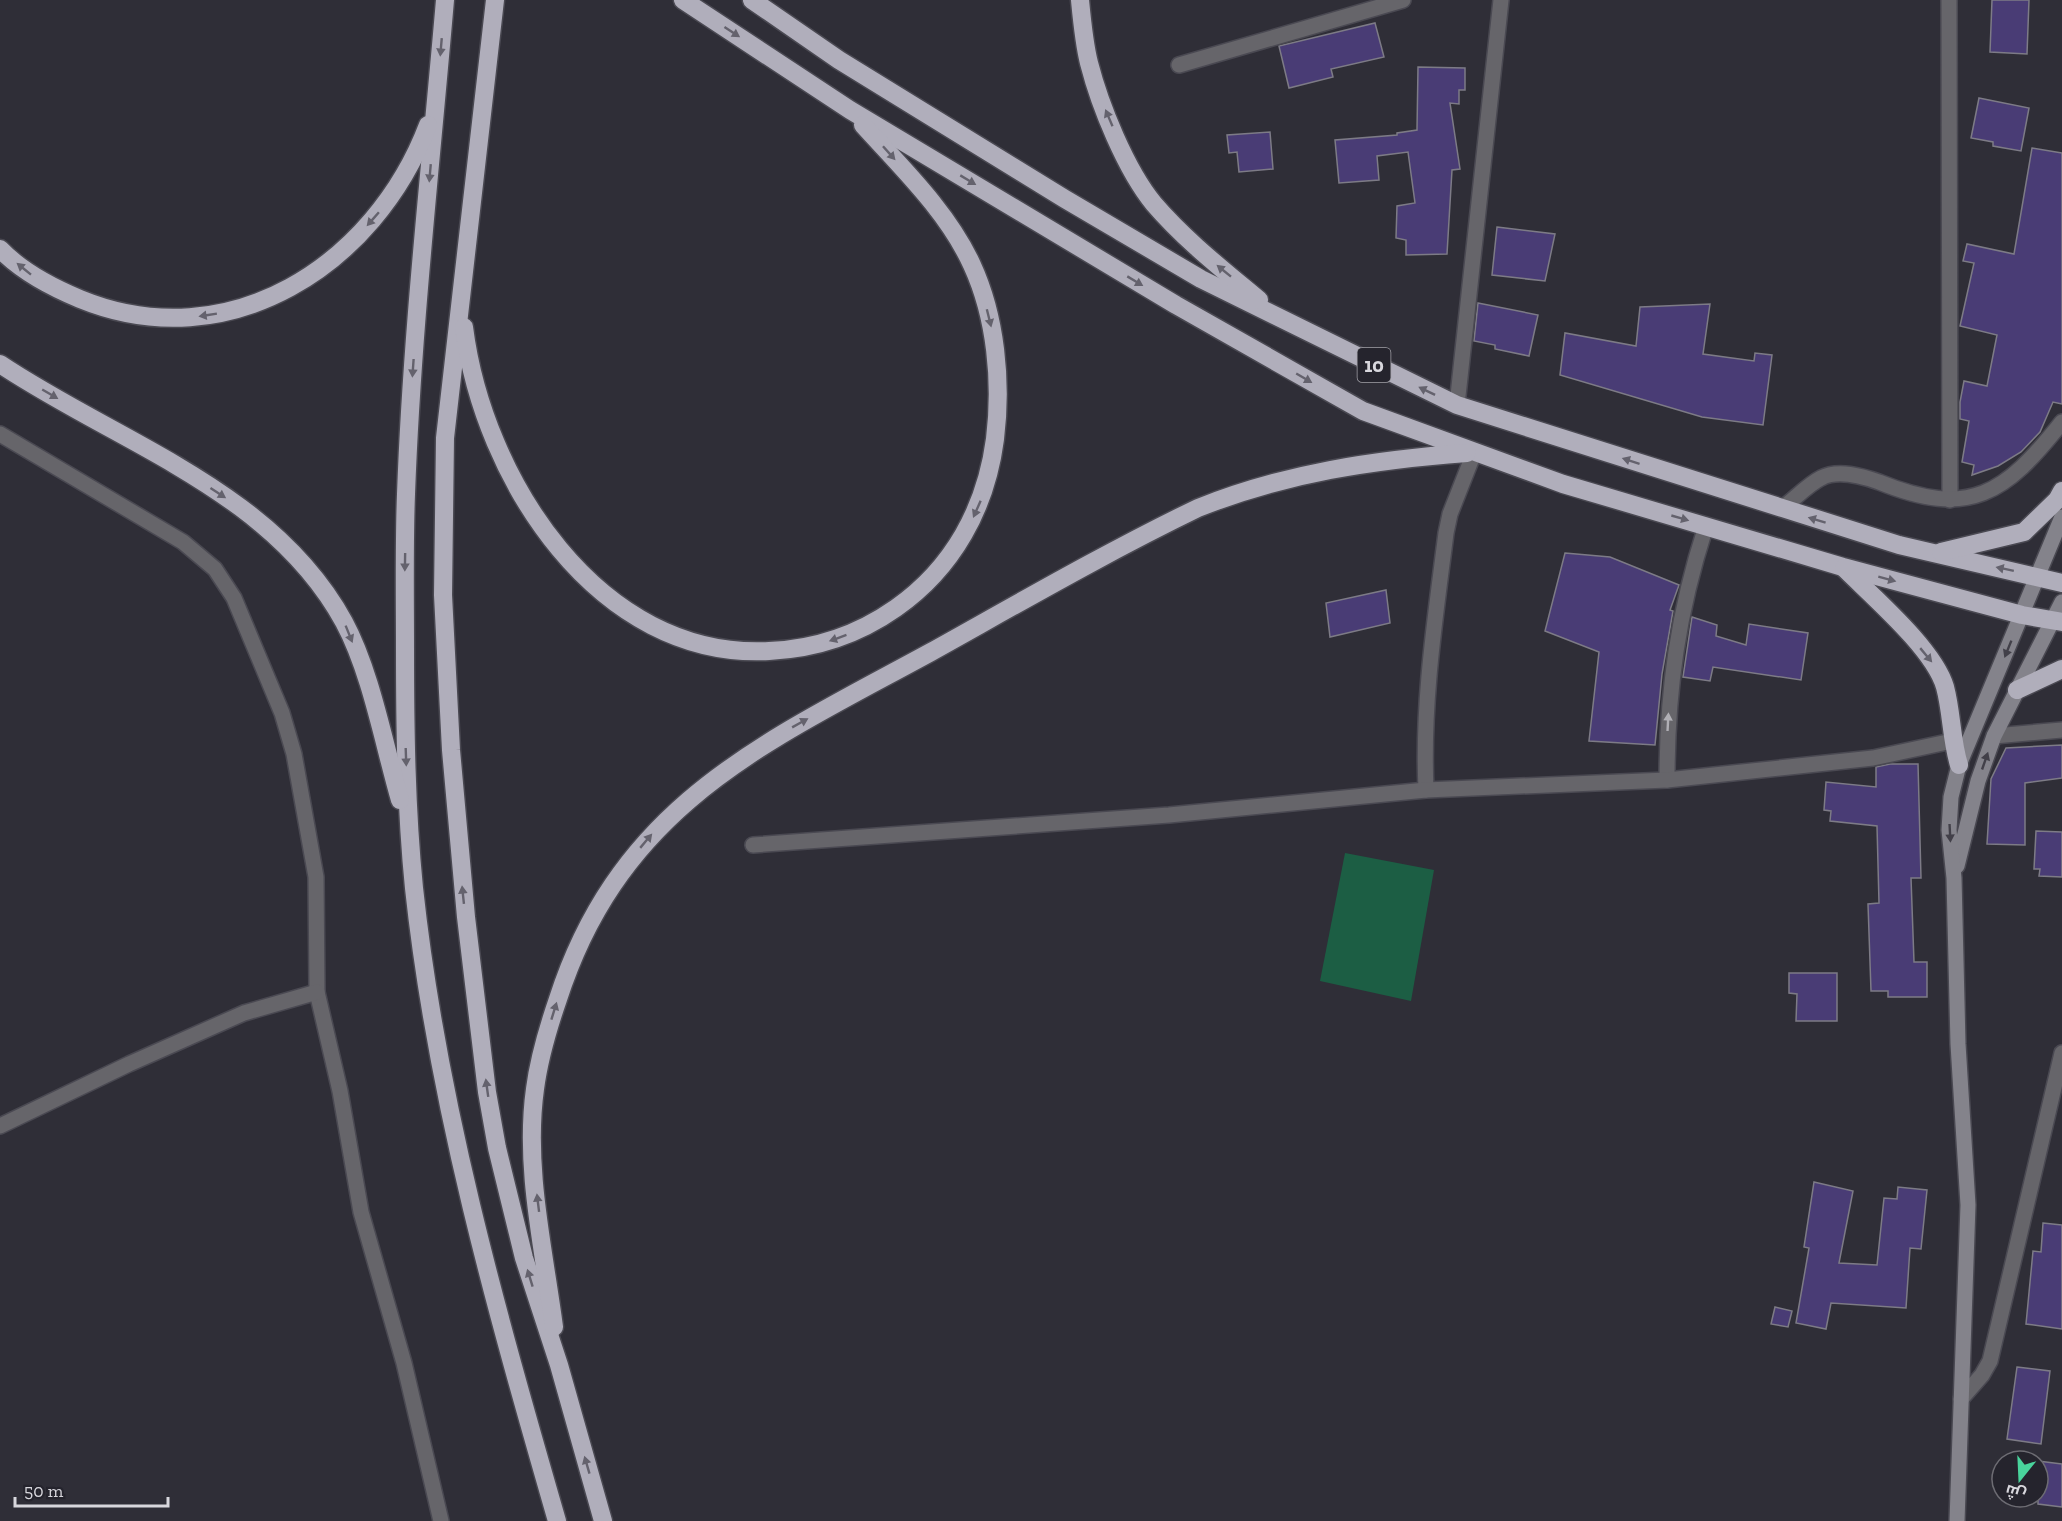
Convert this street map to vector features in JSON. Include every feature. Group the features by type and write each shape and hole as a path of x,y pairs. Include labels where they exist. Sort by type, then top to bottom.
{"highway":[{"path":"446,0 414,355 406,496 404,710 410,834 429,993 462,1161 494,1297 557,1521"},
{"path":"495,0 445,438 443,595 457,829 476,1005 497,1148 524,1258 559,1365 603,1521"},
{"name":"10","path":"683,0 850,110 1176,305 1363,411 1563,484 1843,567 2022,615 2058,622"},
{"name":"10","path":"752,0 838,60 1201,279 1457,405 1781,509 1936,553 2062,583"},
{"path":"1080,0 1089,63 1106,112 1128,162 1152,201 1210,260 1285,322"},
{"path":"0,249 32,276 99,307 134,315 170,318 206,316 241,309 275,296 306,279 335,257 375,218 392,196 416,155 437,94"},
{"path":"461,299 476,391 505,466 543,528 563,552 605,592 673,636 726,650 754,652 809,646 861,629 908,600 934,574 963,538 986,488 997,424 998,391 991,326 972,264 948,226 850,110"},
{"path":"0,364 181,468 254,516 311,573 344,622 362,665 410,834"},
{"path":"559,1365 533,1164 532,1126 542,1053 567,971 597,908 625,866 679,807 710,780 778,736 1198,508 1241,490 1332,468 1377,461 1474,453"},
{"path":"1936,553 2024,532 2057,500 2062,491"},
{"path":"1843,567 1895,618 1934,665 1946,689 1952,741 1959,765"},
{"path":"2017,690 2062,669"}],"main road":[{"path":"1957,1521 1968,1205 1958,1044 1954,878 1948,830 1951,796 1959,765 2062,518"},
{"path":"1954,878 1978,781 1994,736 2017,690 2058,622 2062,602"}],"street":[{"path":"1179,65 1403,0"},
{"path":"1457,405 1501,0"},
{"path":"1949,0 1950,500"},
{"path":"1781,509 1821,477 1840,474 1863,476 1911,495 1950,500 1994,490 2013,478 2062,422"},
{"path":"0,434 183,542 215,569 234,598 282,713 294,754 316,877 317,992 340,1090 361,1212 404,1363 441,1521"},
{"path":"1426,790 1424,734 1426,686 1446,534 1450,514 1474,453"},
{"path":"1667,780 1667,729 1672,667 1690,575 1706,526"},
{"path":"1994,736 2062,730"},
{"path":"753,845 1169,815 1426,790 1667,780 1873,758 1952,741"},
{"path":"0,1126 129,1064 244,1013 317,992"},
{"path":"1961,1399 1982,1375 1990,1361 2062,1053"}],"green space":[{"path":"1345,853 1434,870 1411,1001 1320,981"}],"building":[{"path":"1992,0 2029,0 2027,54 1990,52"},
{"path":"1375,23 1384,57 1331,69 1333,77 1289,88 1279,46"},
{"path":"1418,67 1465,68 1465,90 1459,90 1459,104 1450,103 1460,169 1452,170 1447,254 1406,255 1406,240 1396,238 1397,206 1415,203 1408,152 1377,156 1379,180 1339,183 1335,140 1397,135 1397,133 1417,130"},
{"path":"1979,98 2029,108 2021,151 1993,146 1993,142 1971,138"},
{"path":"1270,132 1273,169 1239,172 1237,152 1229,153 1227,135"},
{"path":"2032,148 2062,153 2062,404 2053,402 2040,432 2021,452 1998,466 1972,475 1974,465 1962,462 1969,421 1960,419 1960,402 1964,381 1987,386 1997,335 1960,326 1974,263 1963,261 1967,244 2014,254"},
{"path":"1497,227 1555,234 1545,281 1492,275"},
{"path":"1478,303 1538,315 1529,356 1495,349 1495,345 1474,341"},
{"path":"1710,304 1703,354 1754,361 1755,353 1772,355 1763,425 1702,417 1560,375 1565,333 1636,346 1640,307"},
{"path":"1565,553 1610,557 1679,585 1670,610 1673,611 1662,674 1655,745 1589,741 1599,652 1545,631"},
{"path":"1386,590 1390,623 1330,637 1326,603"},
{"path":"1692,617 1717,625 1716,636 1746,645 1749,624 1808,633 1801,680 1713,667 1710,681 1683,677"},
{"path":"2062,745 2062,778 2025,783 2025,845 1987,844 1991,779 2006,748"},
{"path":"1890,764 1918,764 1921,878 1911,878 1914,962 1927,962 1927,997 1888,997 1888,991 1871,991 1868,904 1879,903 1877,826 1830,821 1831,811 1824,810 1826,782 1876,787 1876,767"},
{"path":"2036,831 2062,832 2062,877 2039,876 2040,869 2034,869"},
{"path":"1789,973 1837,973 1837,1021 1796,1021 1797,994 1789,993"},
{"path":"1814,1182 1853,1191 1839,1263 1877,1265 1884,1198 1897,1199 1898,1187 1927,1190 1921,1249 1910,1248 1906,1308 1831,1303 1826,1329 1796,1323 1809,1248 1804,1247"},
{"path":"2043,1223 2062,1225 2062,1329 2026,1324 2033,1251 2041,1252"},
{"path":"1775,1307 1792,1311 1788,1327 1771,1324"},
{"path":"2017,1367 2050,1371 2041,1444 2007,1439"},
{"path":"2050,1462 2062,1464 2062,1507 2050,1506"}]}
